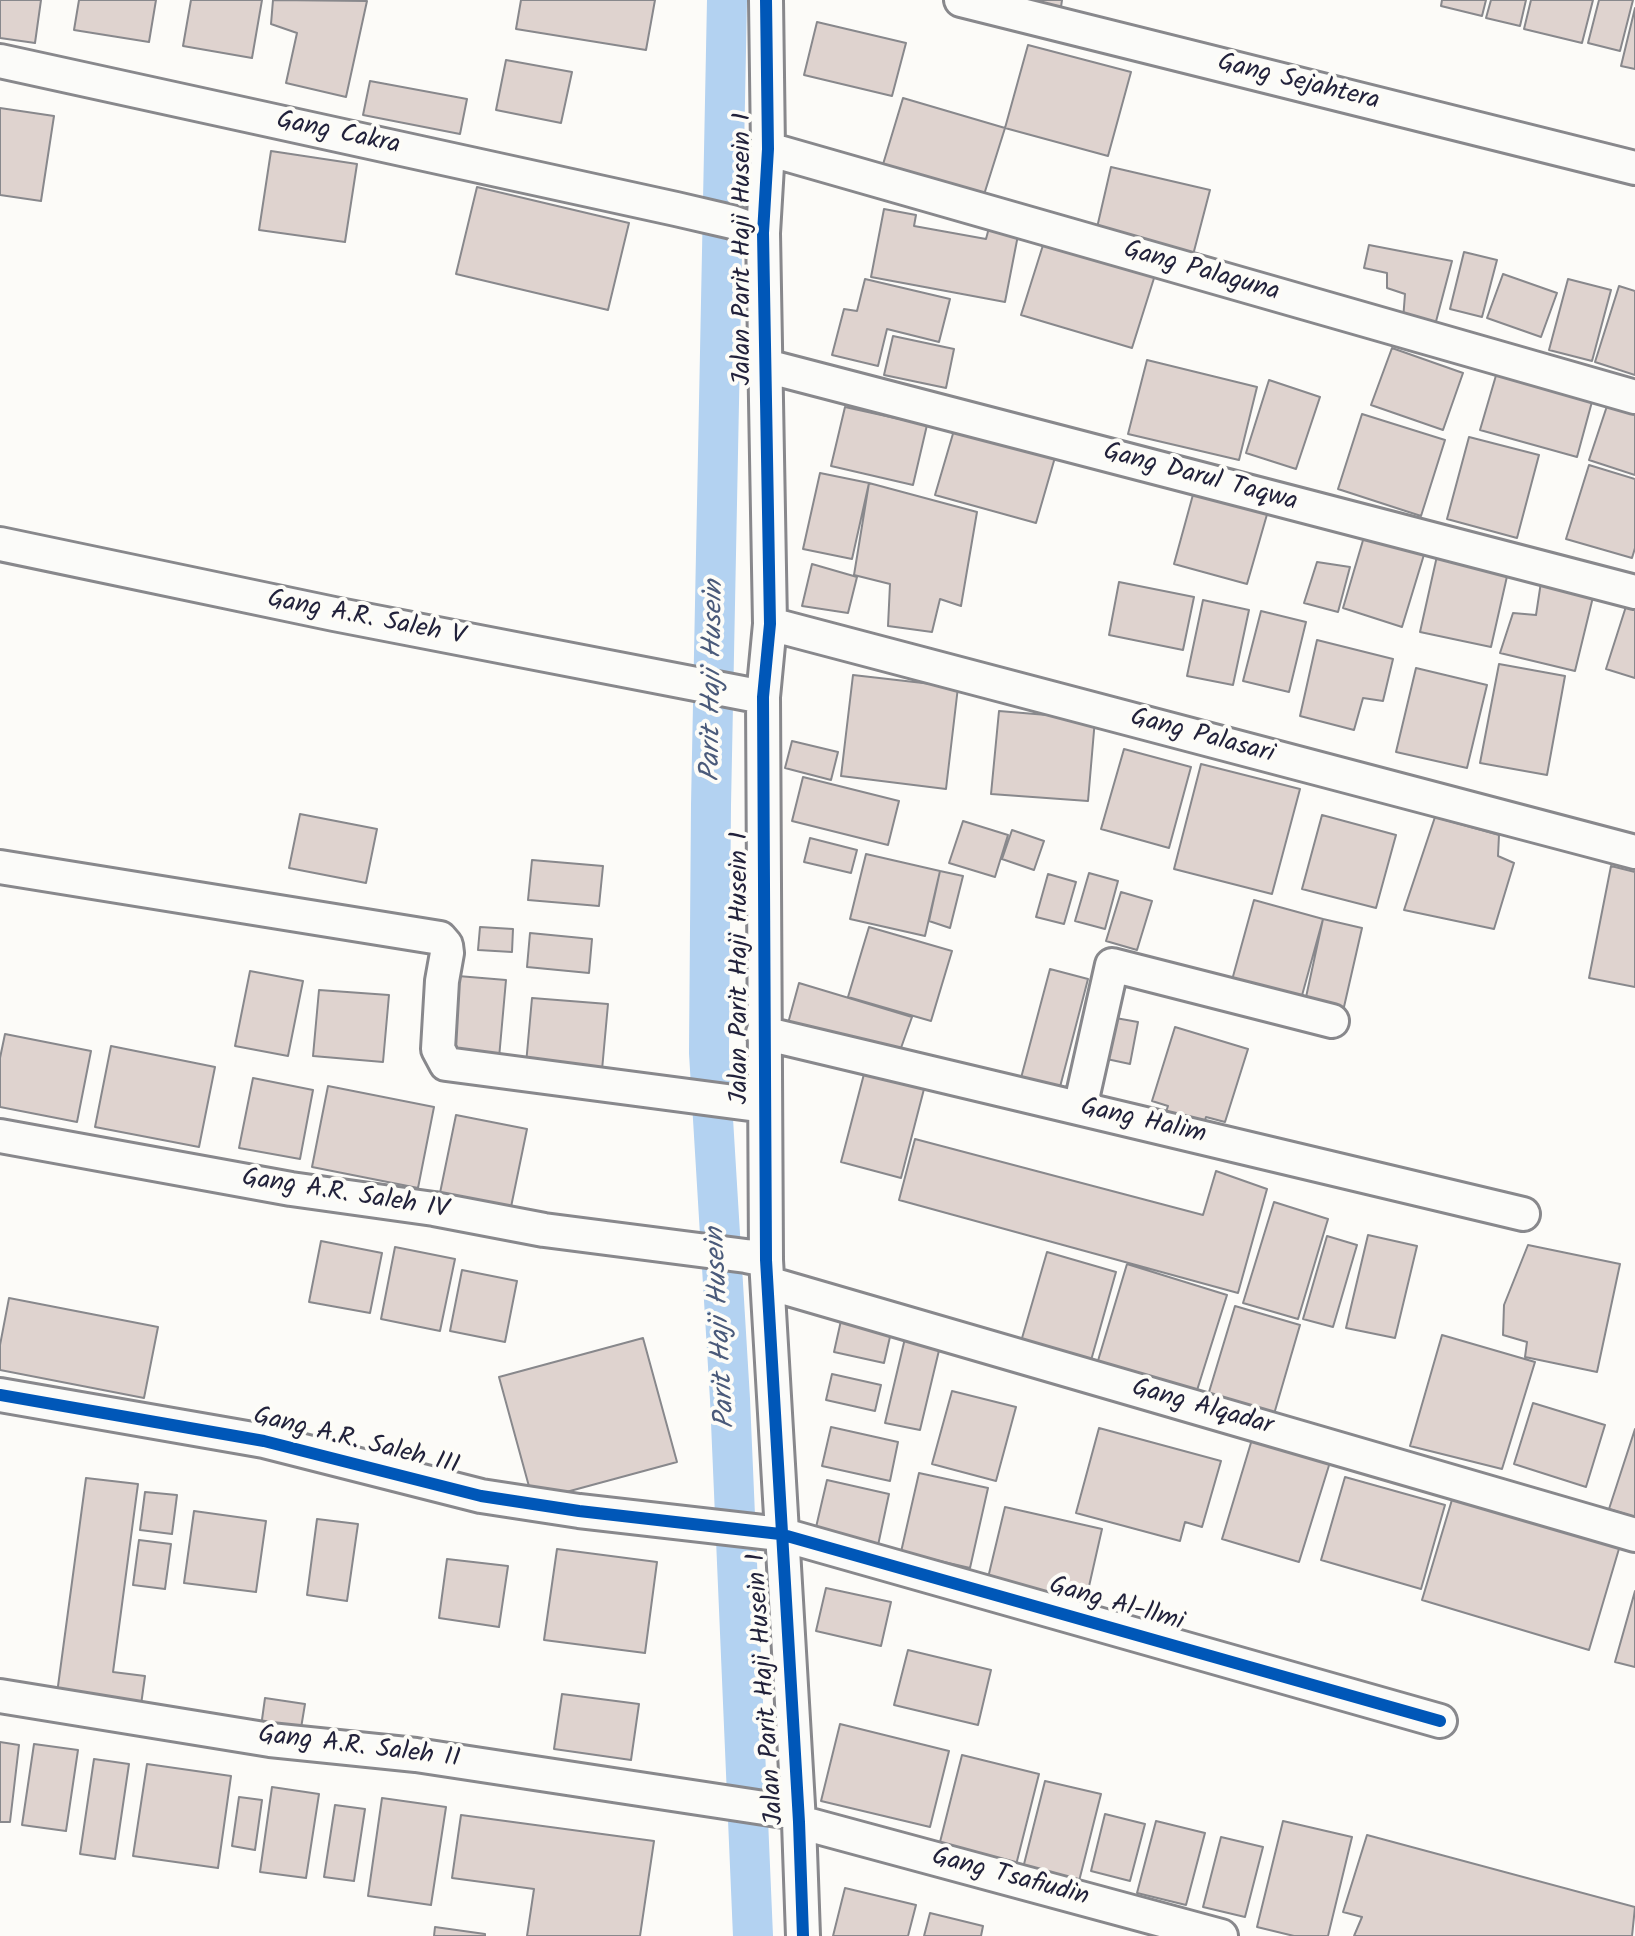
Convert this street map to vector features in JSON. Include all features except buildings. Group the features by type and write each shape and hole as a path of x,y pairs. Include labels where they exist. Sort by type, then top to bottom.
{"street":[{"name":"Jalan Parit Haji Husein 1","path":"766,0 768,149 763,233 770,624 748,694 763,1033 754,1104 768,1532 789,1815 803,1936"},
{"name":"Gang Sejahtera","path":"961,0 1635,168"},
{"name":"Gang Cakra","path":"0,61 676,209 763,233"},
{"name":"Gang Palaguna","path":"768,149 1635,397"},
{"name":"Gang Darul Taqwa","path":"766,366 1635,592"},
{"name":"Gang A.R. Saleh V","path":"0,544 334,614 748,694"},
{"name":"Gang Palasari","path":"770,624 1635,852"},
{"path":"0,867 440,938 446,945 447,953 438,1049 446,1064 754,1104"},
{"path":"1080,1108 1112,965 1332,1021"},
{"name":"Gang Halim","path":"763,1033 1523,1214"},
{"name":"Gang A.R. Saleh IV","path":"0,1136 291,1189 690,1250 760,1266"},
{"name":"Gang Alqadar","path":"760,1266 1635,1535"},
{"name":"Gang A.R. Saleh III","path":"0,1395 264,1441 481,1496 579,1511 768,1532"},
{"name":"Gang Al-llmi","path":"768,1532 1440,1721"},
{"name":"Gang A.R. Saleh II","path":"0,1696 270,1740 416,1755 789,1815"},
{"name":"Gang Tsafiudin","path":"789,1815 1221,1936"}],"waterway":[{"name":"Parit Haji Husein","path":"727,0 709,1053 730,1399 753,1936"}],"cycle path":[{"path":"766,0 768,149 763,233 770,624 763,697 766,1260 803,1936"},
{"path":"0,1395 264,1441 481,1496 579,1511 780,1534 1440,1721"}]}
